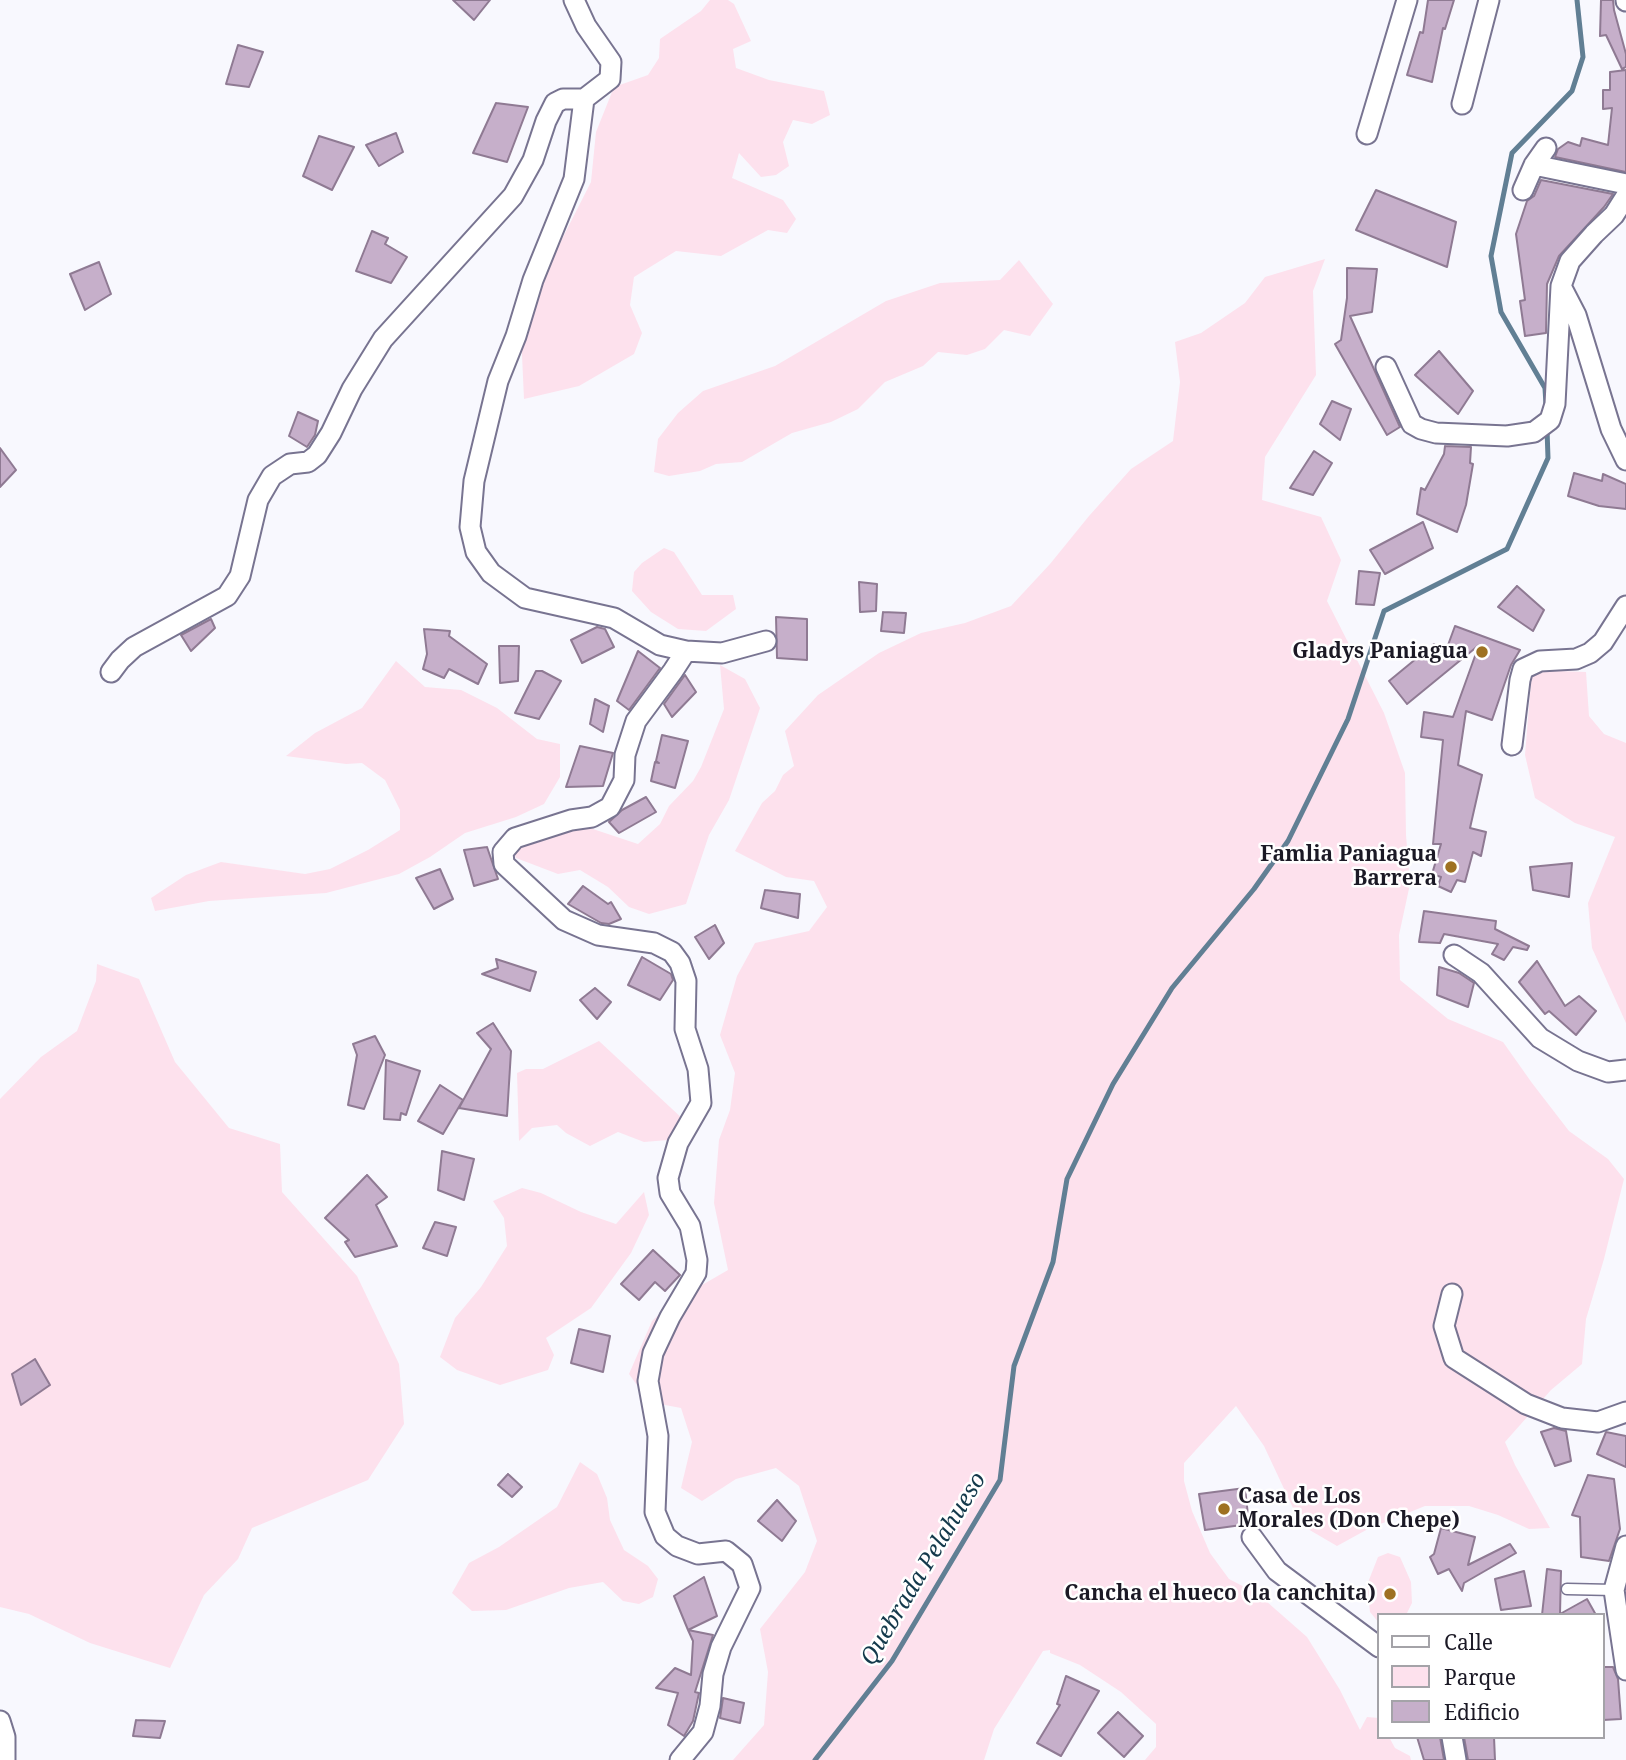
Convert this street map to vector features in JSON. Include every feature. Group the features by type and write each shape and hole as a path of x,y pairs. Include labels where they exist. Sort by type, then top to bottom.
{"street":[{"path":"111,672 134,647 227,596 240,576 258,500 272,476 290,464 309,462 317,455 352,389 383,339 513,197 533,160 555,103 563,99 584,99 610,79 611,62 586,26 574,0"},
{"path":"1367,134 1407,0"},
{"path":"1462,104 1489,0"},
{"path":"584,99 574,179 533,280 516,336 498,381 474,481 470,527 476,552 491,573 525,598 614,618 660,645 723,653 766,640"},
{"path":"1522,190 1546,148"},
{"path":"1534,165 1626,184"},
{"path":"1386,367 1412,424 1421,429 1436,433 1507,436 1534,432 1550,420 1555,404 1561,286 1570,261 1614,215 1626,197"},
{"path":"1561,286 1576,315 1611,429 1626,460"},
{"path":"1512,745 1523,669 1540,661 1576,659 1590,653 1604,642 1626,606"},
{"path":"680,1760 703,1731 710,1706 713,1674 721,1647 750,1588 742,1564 726,1551 698,1554 671,1541 661,1529 654,1502 658,1436 648,1381 653,1353 696,1273 697,1260 690,1226 670,1193 668,1178 678,1143 701,1103 698,1069 685,1029 686,981 680,963 672,952 654,943 598,935 564,920 505,864 503,852 516,838 571,820 592,817 610,807 624,780 625,755 636,721 686,650"},
{"path":"1454,955 1481,973 1525,1024 1558,1051 1608,1072 1626,1070"},
{"path":"1451,1294 1444,1326 1454,1358 1526,1404 1562,1418 1598,1422 1626,1412"},
{"path":"1252,1538 1277,1571 1378,1646"},
{"path":"1626,1546 1614,1590 1626,1670"},
{"path":"0,1721 5,1737 5,1760"},
{"path":"1452,1739 1456,1760"}],"lane":[{"path":"1567,1589 1614,1590"}],"green space":[{"path":"710,0 728,0 734,4 751,41 733,49 736,68 769,80 824,91 830,115 812,124 793,120 783,142 789,166 776,175 761,177 739,153 732,178 783,200 796,219 787,233 768,230 721,256 676,251 634,277 630,305 642,333 634,354 579,386 524,399 521,333 530,302 591,182 596,132 614,87 648,75 659,58 660,39 701,11"},
{"path":"1325,259 1313,291 1316,375 1265,457 1262,500 1321,517 1341,560 1327,601 1384,713 1405,773 1410,884 1399,935 1400,980 1448,1019 1503,1042 1569,1131 1608,1159 1624,1179 1586,1319 1582,1364 1551,1390 1505,1442 1550,1528 1529,1529 1469,1506 1425,1506 1368,1529 1337,1546 1301,1525 1264,1446 1236,1406 1184,1463 1184,1481 1192,1511 1210,1553 1229,1579 1258,1594 1307,1637 1340,1690 1360,1730 1367,1717 1378,1718 1378,1739 1390,1739 1395,1748 1410,1756 1411,1760 1145,1760 1156,1747 1156,1724 1121,1692 1080,1665 1050,1653 1050,1650 1043,1651 994,1729 984,1760 733,1760 764,1725 768,1672 760,1629 805,1572 817,1541 799,1486 776,1468 736,1479 702,1501 681,1488 692,1442 681,1408 649,1402 629,1374 652,1321 671,1303 728,1270 714,1203 719,1140 730,1110 735,1073 720,1035 737,976 755,943 809,931 827,907 814,881 786,877 735,851 762,803 775,791 783,775 794,766 785,731 818,695 879,653 921,633 965,623 1011,606 1131,469 1173,441 1180,382 1175,342 1201,333 1245,303 1265,277"},
{"path":"1019,260 1053,304 1030,336 1004,330 985,349 967,355 938,352 923,366 885,382 858,409 831,422 792,433 742,462 716,464 700,471 669,476 654,472 658,439 678,413 703,391 775,366 886,301 940,283 1000,280"},
{"path":"664,548 674,552 702,595 733,595 736,609 706,631 678,629 651,612 632,591 634,572"},
{"path":"396,661 425,687 461,690 497,708 537,739 560,744 560,777 544,804 516,817 465,833 399,874 326,893 209,901 155,911 151,898 186,875 221,862 305,874 330,869 400,830 400,810 385,780 362,763 346,764 286,756 315,733 362,708"},
{"path":"720,665 745,679 760,708 729,800 709,835 686,904 649,914 629,907 608,887 580,870 558,874 516,858 512,848 531,834 587,827 638,844 660,824 669,806 693,781 701,767 724,709"},
{"path":"1532,670 1586,672 1589,716 1604,734 1626,743 1626,1023 1592,948 1588,903 1615,837 1575,823 1535,798 1525,755"},
{"path":"97,964 139,979 175,1062 229,1128 280,1144 282,1192 357,1276 399,1364 404,1424 368,1480 252,1528 238,1559 204,1595 170,1668 90,1643 29,1614 0,1607 0,1099 41,1057 77,1031 96,981"},
{"path":"599,1041 685,1121 668,1140 644,1142 618,1132 590,1146 557,1125 532,1128 519,1141 517,1073 526,1069 543,1069"},
{"path":"522,1188 541,1193 581,1212 616,1224 644,1192 649,1215 631,1253 591,1308 546,1338 554,1355 548,1370 500,1385 457,1370 440,1357 455,1318 481,1287 507,1246 504,1218 493,1201"},
{"path":"580,1462 597,1474 607,1498 610,1520 624,1550 648,1566 658,1579 653,1597 639,1604 623,1601 603,1582 569,1588 506,1610 472,1611 452,1593 469,1563 499,1547 557,1507"},
{"name":"Cancha el hueco (la canchita)","path":"1388,1553 1400,1557 1411,1582 1412,1603 1407,1613 1378,1613 1378,1622 1370,1612 1367,1585 1378,1557"}],"building":[{"path":"453,0 490,0 474,20"},
{"path":"1428,0 1454,0 1445,29 1443,28 1432,82 1407,75 1420,32 1423,33"},
{"path":"1601,0 1613,0 1626,54 1626,67 1622,69 1606,35 1600,36"},
{"path":"238,45 263,52 249,87 226,84"},
{"path":"1626,70 1626,172 1555,157 1558,149 1568,142 1580,146 1582,138 1608,145 1612,108 1603,109 1603,90 1610,90 1610,72"},
{"path":"496,103 528,107 507,162 473,153"},
{"path":"396,133 403,152 379,166 366,145"},
{"path":"319,136 354,147 332,190 303,176"},
{"path":"1541,180 1613,194 1559,256 1547,284 1546,333 1525,336 1520,301 1525,300 1516,234 1527,201 1534,196"},
{"path":"1376,190 1456,222 1447,267 1356,230"},
{"path":"372,231 388,238 385,244 407,257 391,283 356,271"},
{"path":"99,262 111,294 85,310 70,274"},
{"path":"1347,268 1377,269 1372,312 1350,316 1400,427 1387,435 1335,344 1341,340 1347,298"},
{"path":"1439,351 1473,391 1458,414 1415,375"},
{"path":"1332,401 1351,409 1340,440 1320,424"},
{"path":"298,412 318,421 315,435 307,447 289,436"},
{"path":"1445,446 1471,447 1470,463 1473,464 1466,505 1457,532 1417,514 1421,488 1425,490 1444,454"},
{"path":"0,448 16,470 0,487"},
{"path":"1314,451 1332,463 1313,495 1290,488"},
{"path":"1574,473 1602,481 1603,474 1626,484 1626,509 1599,506 1568,496"},
{"path":"1423,522 1433,548 1385,574 1370,550"},
{"path":"1359,571 1380,573 1374,605 1356,604"},
{"path":"859,582 877,584 876,611 860,612"},
{"path":"1517,586 1544,610 1533,631 1498,607"},
{"path":"883,612 906,613 904,633 881,631"},
{"path":"776,617 807,619 807,660 777,658"},
{"path":"211,619 215,628 191,651 181,635"},
{"path":"1455,626 1520,650 1511,665 1492,720 1466,711 1458,765 1482,775 1470,828 1486,832 1481,856 1473,852 1465,882 1457,880 1451,892 1438,886 1441,877 1432,874 1441,844 1433,844 1443,740 1421,737 1424,712 1453,717 1479,645 1407,704 1389,681 1434,644 1444,656"},
{"path":"597,627 605,629 614,647 582,663 571,640"},
{"path":"424,629 450,631 449,636 487,664 478,684 449,669 444,678 423,669 427,654"},
{"path":"499,646 519,646 518,681 500,683"},
{"path":"638,651 660,668 629,710 617,701"},
{"path":"536,671 542,671 561,681 539,719 515,713"},
{"path":"685,675 696,692 672,717 664,704"},
{"path":"595,699 609,706 603,732 590,724"},
{"path":"662,735 688,741 675,788 651,781 655,762 659,763 656,761"},
{"path":"580,746 613,753 603,786 566,787"},
{"path":"646,797 656,812 619,833 609,822 622,810"},
{"path":"487,847 498,879 474,886 464,850"},
{"path":"1572,863 1569,897 1533,890 1530,867"},
{"path":"440,869 453,899 434,909 416,878"},
{"path":"583,886 608,904 611,902 621,919 609,924 601,923 568,904"},
{"path":"765,890 800,894 798,918 761,908"},
{"path":"1424,911 1496,921 1495,929 1529,946 1527,950 1513,947 1504,960 1492,954 1498,944 1444,934 1440,943 1419,942"},
{"path":"715,925 724,943 709,959 695,937"},
{"path":"642,957 671,974 673,980 660,1000 628,985"},
{"path":"496,959 536,972 530,991 482,974 498,968"},
{"path":"1537,961 1565,1006 1579,996 1596,1011 1576,1035 1549,1011 1545,1014 1519,982"},
{"path":"1439,967 1459,973 1474,983 1468,1007 1437,995"},
{"path":"595,988 611,1002 597,1019 580,1000"},
{"path":"493,1023 511,1051 507,1116 459,1108 491,1049 477,1033"},
{"path":"375,1036 385,1055 364,1109 348,1105 357,1055 353,1044"},
{"path":"386,1060 420,1071 406,1115 401,1113 400,1120 384,1119"},
{"path":"440,1085 463,1100 443,1134 418,1121"},
{"path":"442,1151 474,1159 464,1200 438,1190"},
{"path":"367,1175 387,1197 376,1205 397,1246 355,1257 345,1242 349,1240 325,1218"},
{"path":"435,1222 456,1227 447,1256 423,1248"},
{"path":"653,1250 680,1275 665,1291 655,1282 639,1300 621,1284"},
{"path":"579,1329 610,1336 603,1372 571,1363"},
{"path":"35,1359 50,1385 21,1405 12,1374"},
{"path":"1554,1428 1566,1431 1571,1461 1555,1466 1541,1432"},
{"path":"1606,1432 1626,1436 1626,1467 1597,1454"},
{"path":"508,1474 522,1487 512,1497 498,1485"},
{"path":"1588,1475 1614,1479 1620,1529 1609,1561 1581,1557 1580,1517 1572,1515"},
{"name":"Casa de Los Morales (Don Chepe)","path":"1245,1488 1249,1524 1205,1530 1199,1494"},
{"path":"777,1500 796,1521 782,1541 758,1521"},
{"path":"1441,1528 1475,1537 1468,1565 1510,1544 1516,1553 1464,1583 1462,1591 1449,1569 1438,1574 1430,1557 1434,1554"},
{"path":"1547,1569 1561,1571 1560,1613 1542,1613"},
{"path":"1524,1571 1531,1606 1501,1610 1495,1579"},
{"path":"704,1577 717,1616 688,1630 674,1596"},
{"path":"1587,1599 1595,1613 1562,1613"},
{"path":"688,1630 713,1635 695,1692 699,1693 693,1721 684,1736 668,1725 678,1693 656,1688 675,1668 691,1675 693,1641"},
{"path":"1605,1667 1613,1667 1618,1679 1621,1719 1605,1720"},
{"path":"1066,1676 1099,1691 1061,1756 1037,1743 1060,1705 1057,1704"},
{"path":"723,1698 744,1703 740,1723 720,1718"},
{"path":"1118,1712 1143,1736 1124,1757 1098,1733"},
{"path":"136,1720 165,1721 160,1738 133,1736"},
{"path":"1418,1739 1440,1739 1444,1760 1424,1760"},
{"path":"1464,1739 1494,1739 1495,1760 1468,1760"}],"waterway":[{"name":"Quebrada Pelahueso","path":"1546,405 1545,388 1501,312 1491,256 1512,153 1572,91 1583,57 1577,0"},
{"name":"Quebrada Pelahueso","path":"815,1760 892,1661 1000,1480 1014,1366 1053,1262 1067,1179 1113,1084 1172,988 1254,889 1288,841 1348,719 1384,611 1507,549 1548,458 1547,429"}],"place":[{"name":"Gladys Paniagua","path":"1482,652"},
{"name":"Famlia Paniagua Barrera","path":"1451,867"},
{"name":"Casa de Los Morales (Don Chepe)","path":"1224,1509"},
{"name":"Cancha el hueco (la canchita)","path":"1390,1594"}]}
